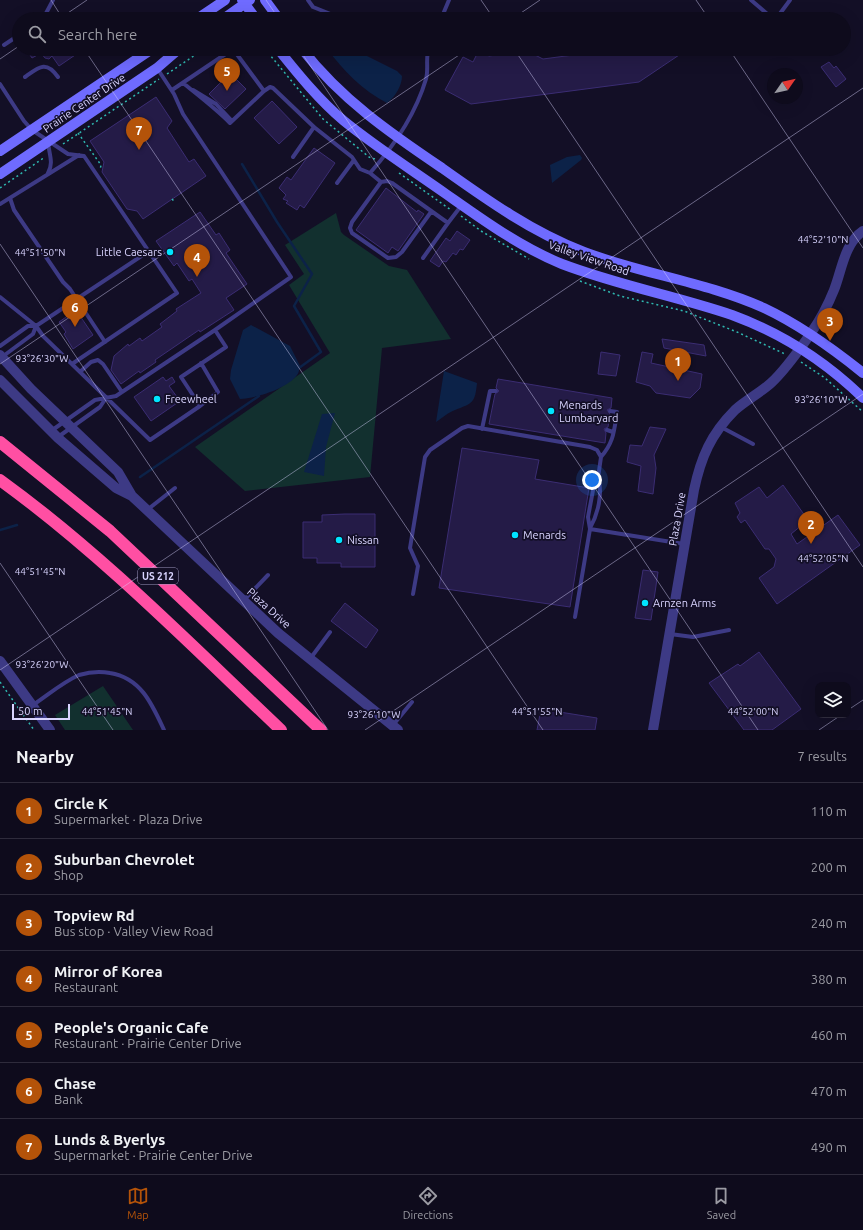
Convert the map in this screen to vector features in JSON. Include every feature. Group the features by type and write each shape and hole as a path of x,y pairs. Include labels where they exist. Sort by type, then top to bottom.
{"highway":[{"name":"US 212","path":"0,442 110,531 321,730"},
{"name":"US 212","path":"0,480 27,499 113,571 281,730"}],"main road":[{"path":"207,12 225,0"},
{"path":"265,0 274,12"},
{"path":"233,12 246,1 252,12"},
{"name":"Prairie Center Drive","path":"0,151 142,56"},
{"name":"Prairie Center Drive","path":"0,174 157,68 171,56"},
{"name":"Valley View Road","path":"284,56 330,108 386,152 461,205 528,248 562,264 734,316 800,348 824,365 863,398"},
{"name":"Valley View Road","path":"308,56 325,77 353,104 396,138 526,225 557,241 612,262 694,284 763,308 810,334 863,373"}],"street":[{"name":"Plaza Drive","path":"653,730 699,467 704,452 735,410 771,383 785,369 810,334 833,292 852,242 863,231"},
{"name":"Plaza Drive","path":"0,357 67,425 118,472 132,496 146,510 243,601 310,660 395,728"},
{"name":"Plaza Drive","path":"0,380 54,434 116,488 132,496"},
{"path":"0,661 50,730"}],"lane":[{"path":"47,12 53,0"},
{"path":"308,0 313,7 326,12"},
{"path":"444,12 448,0"},
{"path":"751,0 766,12"},
{"path":"780,12 788,1"},
{"path":"4,45 12,40"},
{"path":"172,90 223,56"},
{"path":"238,56 264,91"},
{"path":"370,173 396,138 422,91 429,66 428,56"},
{"path":"25,77 43,66 54,71 58,77"},
{"path":"54,434 67,425 95,400 116,396 291,277 183,114 172,90 157,68"},
{"path":"183,83 216,104 232,121 264,91 270,87 276,89 314,127 354,160 360,169 370,173 381,182"},
{"path":"0,84 24,121 32,130 68,154 84,156 177,293 72,364"},
{"path":"294,157 314,127"},
{"path":"48,142 52,167 48,174"},
{"path":"0,204 79,155"},
{"path":"337,183 354,160"},
{"path":"431,212 402,252 396,257 388,258 352,233 350,228 381,182 387,181 448,223"},
{"path":"10,198 14,210 77,299 105,342"},
{"path":"423,258 461,205"},
{"path":"0,346 28,326 36,326 149,250"},
{"path":"0,297 36,326 43,336 150,440 218,392 201,363"},
{"path":"0,357 34,334 36,326"},
{"path":"200,406 181,377 226,346 215,330"},
{"path":"80,372 91,362 98,360 103,364 122,392"},
{"path":"482,429 490,391 496,391"},
{"path":"54,434 100,407 106,398"},
{"path":"486,411 492,412"},
{"path":"590,529 588,514 594,485 598,478 601,457 611,445 617,412 610,411"},
{"path":"413,594 418,566 410,548 426,457 430,450 462,428 468,426 590,447 597,450 601,457"},
{"path":"721,427 753,444"},
{"path":"607,430 613,432"},
{"path":"575,617 590,529 595,519 601,486 598,478"},
{"path":"146,510 175,488"},
{"path":"590,529 685,544"},
{"path":"243,601 268,575"},
{"path":"670,634 693,638 729,630"},
{"path":"310,660 330,632"},
{"path":"32,705 68,681 80,675 104,672 118,674 140,688 148,698 164,730"},
{"path":"395,728 412,702"}],"path":[{"path":"59,148 78,133 194,56"},
{"path":"78,133 101,165 102,174"},
{"path":"0,188 49,155"},
{"path":"0,682 34,730"}],"green space":[{"path":"336,213 341,232 344,235 389,266 407,270 451,339 382,348 370,477 245,491 195,447 330,353 289,285 304,274 285,245"},
{"path":"103,686 133,730 65,730 55,715"}],"water":[{"path":"333,56 367,56 397,71 402,76 401,84 393,98 387,103 362,86"},
{"path":"580,155 582,158 581,160 552,183 550,165 567,157"},
{"path":"251,325 290,346 300,366 298,374 286,385 262,395 240,399 230,379 231,370 243,330"},
{"path":"444,371 477,383 476,390 474,398 469,404 450,412 436,422"},
{"path":"335,413 326,447 324,476 304,472 322,414"}],"building":[{"path":"43,56 52,56 49,59"},
{"path":"52,56 74,56 59,66"},
{"path":"476,56 537,56 543,59 566,56 678,56 639,82 471,104 445,90 463,57 473,62"},
{"path":"829,62 834,68 836,66 846,79 836,87 821,67"},
{"path":"230,73 246,89 225,109 209,94"},
{"path":"156,97 172,121 167,128 189,162 194,159 206,176 143,219 137,211 127,209 102,172 104,162 90,141"},
{"path":"272,101 297,127 279,144 254,118"},
{"path":"314,148 335,163 304,208 300,205 297,210 286,203 288,201 283,199 286,195 279,188 287,177 291,180"},
{"path":"386,188 417,212 418,210 424,214 398,251 392,247 388,253 356,230"},
{"path":"200,212 216,235 219,233 230,250 226,253 247,284 226,298 234,310 200,332 199,330 155,360 156,362 140,373 139,371 121,384 111,370 114,356 128,344 129,346 140,338 142,341 162,327 160,324 177,311 176,309 201,293 192,279 189,281 177,263 174,266 156,241"},
{"path":"457,231 470,240 463,250 460,249 456,255 453,253 446,262 443,261 439,267 430,261 446,238 450,241"},
{"path":"76,310 93,335 73,349 64,334 66,332 59,322"},
{"path":"662,339 704,345 706,356 664,348"},
{"path":"601,352 620,355 616,376 598,374"},
{"path":"642,352 653,354 651,363 702,374 700,388 690,398 656,393 650,386 636,382"},
{"name":"Freewheel","path":"163,377 166,381 172,377 175,382 169,386 180,401 151,421 134,397"},
{"name":"Menards Lumbaryard","path":"498,379 612,398 611,408 607,410 610,414 608,427 604,429 606,433 605,443 489,424 495,394 499,391 496,388"},
{"path":"650,427 666,429 654,455 656,468 653,494 638,491 641,466 627,462 630,445 642,446"},
{"name":"Menards","path":"462,448 539,460 535,479 589,488 570,607 439,588"},
{"path":"783,485 808,520 791,534 797,544 838,515 860,545 777,604 759,578 774,567 776,559 769,549 765,549 745,520 741,523 737,517 740,513 735,503 759,487 767,498"},
{"name":"Nissan","path":"375,514 375,567 341,567 341,563 317,563 317,558 303,558 303,522 322,522 322,515"},
{"path":"643,570 658,572 651,620 635,618"},
{"path":"345,603 378,630 366,648 331,621"},
{"path":"759,652 801,709 772,730 744,730 709,683 738,664 740,666"},
{"path":"541,709 597,718 595,730 537,730"}],"waterway":[{"path":"242,164 277,222 312,274 294,306 321,352 299,368"},
{"path":"140,477 259,396"},
{"path":"0,530 17,525"}],"place":[{"name":"People's Organic Cafe","path":"227,91"},
{"name":"Lunds & Byerlys","path":"139,150"},
{"name":"Little Caesars","path":"170,252"},
{"name":"Mirror of Korea","path":"197,277"},
{"name":"Chase","path":"75,327"},
{"name":"Topview Rd","path":"830,341"},
{"name":"Circle K","path":"678,381"},
{"name":"Freewheel","path":"157,399"},
{"name":"Menards Lumbaryard","path":"551,411"},
{"name":"Menards","path":"515,535"},
{"name":"Nissan","path":"339,540"},
{"name":"Suburban Chevrolet","path":"811,544"},
{"name":"Arnzen Arms","path":"645,603"}]}
